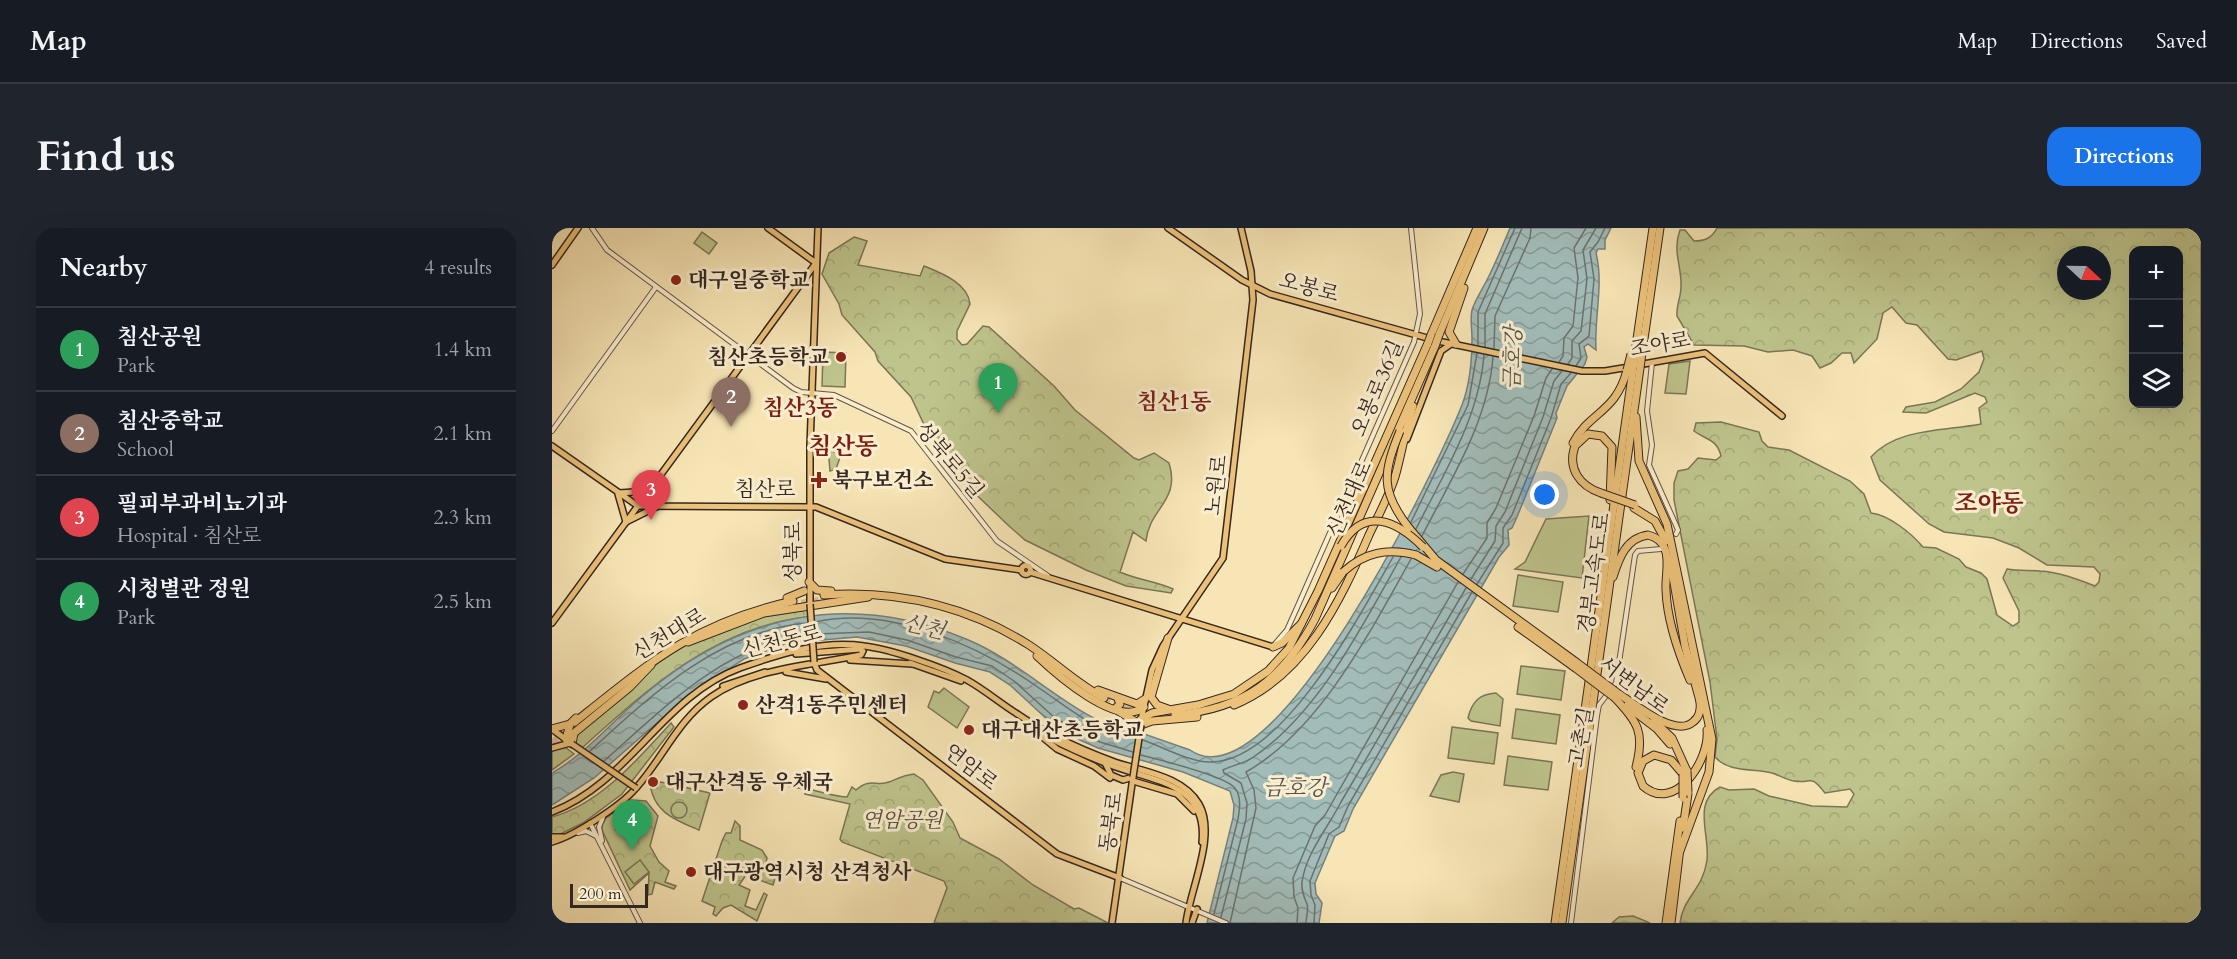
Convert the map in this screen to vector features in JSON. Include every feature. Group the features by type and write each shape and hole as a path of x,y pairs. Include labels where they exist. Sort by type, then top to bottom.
{"highway":[{"name":"신천대로","path":"1435,335 1477,228"},
{"name":"신천대로","path":"1174,714 1234,694 1268,671 1289,648 1321,588 1484,228"},
{"name":"경부고속도로","path":"1636,353 1653,228"},
{"name":"경부고속도로","path":"1555,923 1633,369 1660,228"},
{"path":"1455,344 1449,332 1473,255"},
{"name":"신천대로","path":"1174,714 1204,711 1232,702 1276,676 1299,647 1315,619 1429,360 1431,344"},
{"path":"1141,723 1152,713 1220,711 1270,687 1311,644 1341,597 1396,469 1411,411 1429,360"},
{"path":"1633,369 1617,396 1581,431 1570,449 1569,464 1576,481 1587,491 1634,506 1656,517 1673,537"},
{"name":"경부고속도로","path":"1562,923 1638,378 1633,369"},
{"path":"1638,378 1637,453 1673,537 1713,746 1710,768 1680,851"},
{"path":"1408,408 1387,466 1386,486 1395,510 1423,547"},
{"path":"1601,495 1583,484 1573,466 1575,446 1588,434 1604,438 1612,450 1606,555"},
{"path":"1634,506 1658,523 1700,701 1707,743 1702,761 1693,776 1678,788 1659,793 1645,788 1638,773 1643,761 1654,755 1671,760 1685,772"},
{"path":"1037,656 1078,690 1141,723 1214,705 1232,698 1272,674 1286,661 1304,634 1321,588 1345,538 1364,523 1376,521 1396,524 1423,547"},
{"path":"1607,596 1622,554 1638,537 1650,536 1660,540 1666,551 1666,596 1675,639 1700,701 1697,718 1687,726 1679,727 1668,724 1617,696"},
{"name":"서변남로","path":"1423,547 1617,696"},
{"path":"1665,550 1667,570"},
{"name":"서변남로","path":"1330,592 1343,572 1356,560 1383,551 1400,551 1416,555 1430,561 1668,732 1680,753 1685,772 1686,796 1671,923"},
{"path":"809,582 826,597 868,597 914,602 958,615 1000,633 1103,700 1032,647"},
{"path":"794,602 804,591"},
{"path":"1220,711 1260,690 1290,664 1305,645 1330,592"},
{"path":"1315,619 1330,592"},
{"path":"794,602 810,604 826,597 861,593 896,596 956,611 992,625 1032,647 1087,684 1118,699 1137,704 1145,699"},
{"name":"신천대로","path":"574,725 626,681 686,641 724,624 794,602"},
{"path":"1273,647 1282,643 1306,617"},
{"path":"1168,638 1151,697 1157,705 1174,714"},
{"name":"신천대로","path":"574,725 651,665 686,641"},
{"path":"1617,696 1632,716 1640,732 1641,745 1635,777 1641,789 1652,796 1677,792 1700,773 1709,752 1710,728"},
{"path":"1115,709 1120,704 1118,699"},
{"path":"1115,709 1134,712 1144,707"},
{"path":"552,729 574,725 569,741"},
{"name":"서변남로","path":"1666,923 1686,796"}],"main road":[{"path":"552,259 577,228"},
{"path":"552,265 577,228"},
{"path":"552,623 816,262 768,228"},
{"name":"성북로","path":"814,662 809,582 809,506 818,228"},
{"name":"오봉로","path":"1168,228 1252,285 1270,294 1455,344"},
{"name":"노원로","path":"1141,723 1152,670 1168,638 1223,558 1252,326 1252,285 1241,228"},
{"path":"1396,469 1422,396 1442,351 1446,346 1455,344"},
{"name":"조야로","path":"1455,344 1593,371 1705,353 1782,416"},
{"name":"침산로","path":"552,446 638,506 809,506 945,559 1024,568 1025,574 1030,572 1052,579"},
{"path":"627,522 617,493 649,491"},
{"path":"627,522 656,507 649,491"},
{"path":"1052,579 1273,647"},
{"name":"신천동로","path":"552,814 598,788 677,709 706,685 739,669 790,652 823,645 870,647 948,671 977,686 1052,735 1115,767 1165,782 1179,789 1190,798 1197,809 1201,824 1202,850"},
{"path":"552,842 571,836 636,788 688,716 711,697 733,685 776,672 814,662 861,655 860,649"},
{"name":"신천동로","path":"552,814 582,802 600,790 690,700 724,678 795,654 860,649 913,664 965,683 1029,726 1104,760 1167,779 1190,793 1198,803 1204,818 1206,834 1186,923"},
{"path":"833,659 913,664"},
{"name":"연암로","path":"814,662 817,670 1057,854 1120,878"},
{"path":"648,771 681,720 706,697 736,680 791,668"},
{"path":"776,672 795,672 831,680"},
{"name":"동북로","path":"1112,923 1141,723"},
{"path":"1029,726 1057,749 1094,766 1108,777 1126,784 1132,790"},
{"path":"552,729 636,788"},
{"path":"552,748 569,741"},
{"path":"1104,760 1107,771 1123,780 1133,779 1163,787 1165,782"},
{"path":"1107,771 1115,767"},
{"path":"1133,779 1177,794 1192,807 1201,824"},
{"path":"552,837 571,836"},
{"path":"1192,923 1197,909"}],"street":[{"name":"성북로5길","path":"592,228 608,250 793,388 811,394 834,395 910,431 997,541 1018,557"},
{"name":"오봉로36길","path":"1273,647 1287,630 1415,334 1420,314 1411,228"},
{"path":"552,431 656,287"},
{"path":"1652,362 1647,411 1652,445 1649,465 1678,530 1673,537"},
{"name":"고촌길","path":"1571,923 1597,716 1599,705 1616,683 1635,555 1638,551 1665,550"},
{"path":"1018,557 1024,568"},
{"path":"1018,557 1052,579"},
{"path":"604,847 599,825 612,807"},
{"path":"590,822 640,923"},
{"path":"571,836 586,831 598,838"},
{"path":"1120,878 1226,923"}],"green space":[{"path":"1717,228 2201,228 2201,923 1680,923 1685,906 1705,870 1707,850 1704,810 1712,793 1720,787 1729,790 1754,789 1769,796 1812,806 1847,807 1854,794 1850,789 1825,793 1813,781 1800,782 1772,773 1734,768 1715,757 1717,739 1710,682 1674,500 1674,483 1678,471 1688,469 1698,458 1716,460 1721,456 1714,443 1694,431 1696,423 1721,422 1759,432 1762,441 1768,447 1789,450 1850,481 1864,494 1871,513 1885,517 1899,526 1923,547 1936,548 1959,559 1966,567 1981,573 1987,579 1997,615 2013,626 2019,622 2019,611 2003,578 2007,569 2054,573 2095,586 2099,582 2100,574 2094,567 2047,565 2019,548 1993,538 1944,532 1929,524 1880,480 1871,457 1881,448 1922,432 1981,424 1979,408 1987,402 1985,397 1975,393 1926,413 1903,412 1906,407 1935,402 1961,389 1979,372 1984,359 1982,351 1956,360 1948,359 1917,325 1906,323 1892,307 1883,313 1877,339 1854,363 1851,353 1842,353 1831,363 1820,368 1812,356 1793,350 1768,352 1744,346 1694,345 1677,316 1681,287 1677,252 1678,238 1680,230 1685,230 1694,241 1708,238"},
{"path":"702,232 717,243 709,254 694,243"},
{"path":"854,237 867,241 858,265 920,276 924,266 953,280 964,290 970,304 957,331 957,339 962,345 967,344 983,326 989,327 1054,386 1075,410 1134,458 1139,460 1154,453 1169,463 1172,476 1168,496 1148,530 1146,541 1133,532 1120,572 1167,586 1173,589 1171,593 1126,586 1086,570 1025,540 963,482 952,458 928,433 911,397 878,361 875,352 842,315 839,304 822,274 829,253"},
{"path":"823,352 846,353 845,387 822,386"},
{"path":"1690,361 1686,394 1665,393 1669,364"},
{"path":"828,447 842,452 836,469 830,471"},
{"path":"1589,516 1582,578 1515,569 1525,562 1546,519"},
{"path":"1518,575 1563,582 1558,612 1513,606"},
{"path":"808,605 809,617 776,623 714,646 658,683 582,748 573,742 574,733 631,683 694,640 750,619"},
{"path":"1521,666 1565,671 1561,700 1517,694"},
{"path":"944,688 969,707 957,728 928,707 934,691 939,693"},
{"path":"1496,693 1503,699 1500,726 1471,721 1468,718 1477,700 1485,695"},
{"path":"1516,709 1560,715 1556,744 1512,738"},
{"path":"671,723 674,727 622,794 583,823 552,838 552,817 570,811 602,791 632,765"},
{"path":"1452,727 1498,733 1494,764 1448,758"},
{"path":"565,747 574,754 552,770 552,750"},
{"path":"1508,756 1552,762 1548,790 1504,785"},
{"path":"1453,772 1464,774 1459,802 1430,796 1441,775"},
{"name":"연암공원","path":"914,774 923,780 953,822 960,838 999,859 1033,885 1074,909 1079,908 1108,923 934,923 947,888 944,881 842,842 840,839 850,804 805,794 804,789 787,786 802,788 832,795 847,797 852,787 856,790 866,784 884,783"},
{"path":"660,782 671,784 677,790 684,787 710,793 699,830 682,823 660,808 652,793 650,783 657,788"},
{"path":"631,800 646,801 658,816 650,846 659,862 669,871 665,882 676,886 674,889 655,882 652,894 648,895 649,873 630,890 602,826 606,818"},
{"path":"679,802 687,810 679,818 671,810"},
{"path":"735,821 740,826 740,840 762,850 767,858 765,867 776,875 773,885 746,875 739,885 750,890 745,906 756,910 764,893 767,895 757,921 731,905 723,908 716,916 713,914 715,907 702,901 722,841 726,833 731,833"},
{"path":"640,860 649,872 634,884 625,872"},
{"path":"1633,916 1650,923 1612,923 1619,917"}],"water":[{"name":"금호강","path":"1510,228 1611,228 1605,240 1605,249 1598,249 1596,253 1599,289 1596,350 1588,344 1584,347 1587,357 1585,364 1567,386 1556,413 1557,418 1517,517 1512,528 1508,530 1509,545 1499,557 1353,809 1344,831 1335,836 1315,883 1316,894 1322,903 1319,923 1207,923 1233,818 1234,805 1230,791 1183,772 1098,748 1080,740 1051,723 1010,685 990,672 906,646 857,637 788,643 744,659 690,694 594,778 552,805 552,773 577,756 645,694 682,666 719,644 758,628 798,618 838,614 880,616 923,624 966,639 1007,661 1066,702 1106,724 1127,732 1130,729 1190,750 1225,755 1265,729 1307,683 1388,556 1421,493 1462,405 1471,363 1472,310"}],"tunnel":[{"path":"791,605 828,599"},
{"path":"1104,698 1134,710"},
{"path":"1127,712 1151,716 1175,715"},
{"path":"552,743 577,725"}],"place":[{"name":"대구일중학교","path":"676,280"},
{"name":"침산초등학교","path":"841,357"},
{"name":"침산공원","path":"998,413"},
{"name":"침산중학교","path":"731,427"},
{"name":"북구보건소","path":"819,480"},
{"name":"필피부과비뇨기과","path":"651,520"},
{"name":"산격1동주민센터","path":"743,705"},
{"name":"대구대산초등학교","path":"969,730"},
{"name":"대구산격동 우체국","path":"653,782"},
{"name":"시청별관 정원","path":"632,850"},
{"name":"대구광역시청 산격청사","path":"691,872"}],"district":[{"name":"침산1동","path":"1174,401"},
{"name":"침산3동","path":"800,407"},
{"name":"침산동","path":"843,446"},
{"name":"조야동","path":"1989,503"}],"water label":[{"name":"신천","path":"924,626"}]}
